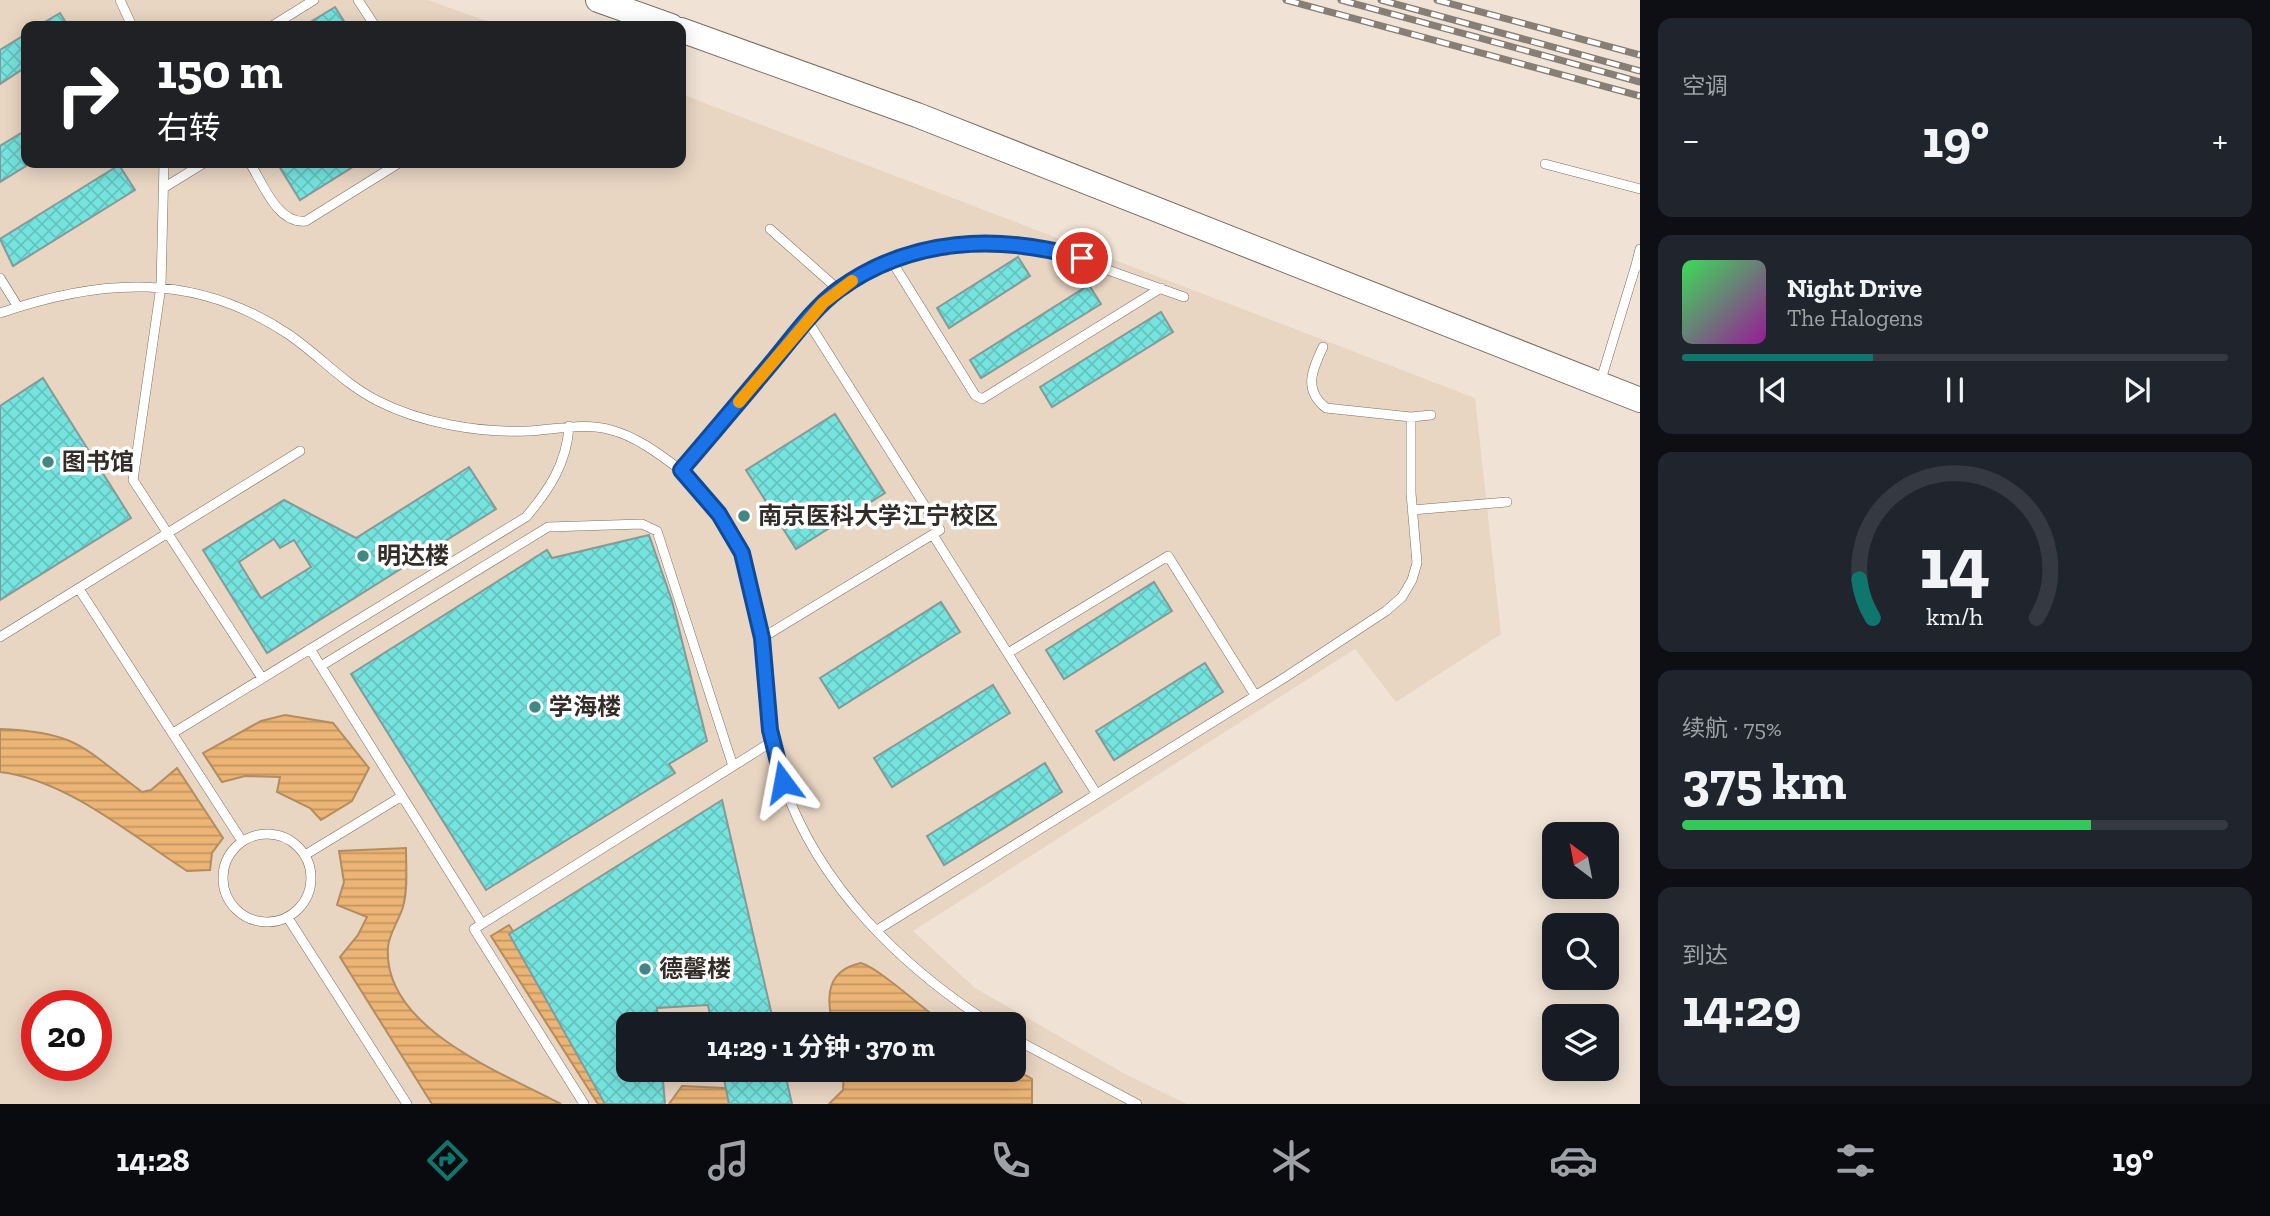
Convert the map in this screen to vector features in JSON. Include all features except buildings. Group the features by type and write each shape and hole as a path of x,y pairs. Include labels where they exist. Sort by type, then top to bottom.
{"street":[{"path":"598,0 657,21"},
{"path":"686,32 917,115 1640,400"}],"lane":[{"path":"120,0 130,21"},
{"path":"280,21 314,0"},
{"path":"358,0 372,21"},
{"path":"1545,164 1640,189"},
{"path":"164,168 161,286 133,480 262,678"},
{"path":"165,187 196,168"},
{"path":"253,168 282,214 296,222 306,221 391,168"},
{"path":"770,229 839,290"},
{"path":"681,470 807,320 839,290 891,260 929,249 990,241 1040,246 1184,297"},
{"path":"1600,384 1638,266 1640,249"},
{"path":"891,260 975,395 982,399 1161,288"},
{"path":"0,278 18,307"},
{"path":"0,313 112,286 161,286 217,297 255,312 292,337 354,386 379,401 419,416 471,428 527,431 569,426 610,429 637,441 681,470 719,514 742,553 762,638 773,741 783,782 803,831 829,873 877,930 973,1012"},
{"path":"762,638 940,530 807,320"},
{"path":"1323,346 1311,371 1311,389 1315,399 1326,408 1411,417 1431,415"},
{"path":"877,930 1255,695 1386,611 1402,597 1412,580 1417,563 1412,510 1411,417"},
{"path":"173,733 526,517 545,495 558,472 568,443 569,426"},
{"path":"0,637 300,451"},
{"path":"1412,510 1507,502"},
{"path":"321,666 548,527 642,523 657,531 733,766"},
{"path":"933,535 1096,793"},
{"path":"1008,653 1168,556 1255,695"},
{"path":"79,589 242,841"},
{"path":"310,649 482,924"},
{"path":"584,1104 474,929 773,741"},
{"path":"305,855 402,796"},
{"path":"275,834 293,841 305,855 312,872 310,891 301,907 288,918 268,923 250,920 234,909 225,893 222,875 228,857 242,841 257,835 275,834"},
{"path":"288,918 407,1104"},
{"path":"1026,1045 1137,1104"}],"shaded area":[{"name":"南京医科大学江宁校区","path":"0,0 428,0 486,21 21,21 21,168 686,168 686,96 1475,398 1501,634 1396,702 1355,649 913,931 975,988 1017,1012 616,1012 616,1082 1026,1082 1026,1017 1125,1074 1187,1104 0,1104"},
{"path":"285,715 333,723 369,768 352,801 321,820 310,808 277,792 280,777 245,776 222,782 203,753 261,721"},
{"path":"0,729 47,734 78,745 142,792 151,790 177,768 223,838 212,853 210,870 187,871 74,797 25,777 0,772"},
{"path":"406,848 405,900 388,947 391,976 404,1001 425,1024 450,1044 561,1104 432,1104 340,957 358,935 367,917 337,905 344,882 339,851"},
{"path":"509,925 625,1104 598,1104 491,936"},
{"path":"861,963 869,966 929,1012 831,1012 829,1003 832,985 842,971"},
{"path":"1026,1076 1032,1079 1032,1104 829,1104 843,1090 843,1082 1026,1082"},
{"path":"682,1086 745,1089 750,1104 669,1104"}],"railway":[{"path":"1286,0 1640,96"},
{"path":"1341,0 1640,82"},
{"path":"1381,0 1640,71"},
{"path":"1437,0 1640,55"}],"slow traffic":[{"path":"739,402 807,320 823,303 852,281"}],"place":[{"name":"图书馆","path":"48,462"},
{"name":"南京医科大学江宁校区","path":"744,516"},
{"name":"明达楼","path":"363,556"},
{"name":"学海楼","path":"535,707"},
{"name":"德馨楼","path":"645,969"}],"route":[{"path":"783,782 770,730 762,638 742,553 719,514 681,470 823,303 859,277 891,260 929,249 990,241 1040,246 1082,258"}]}
